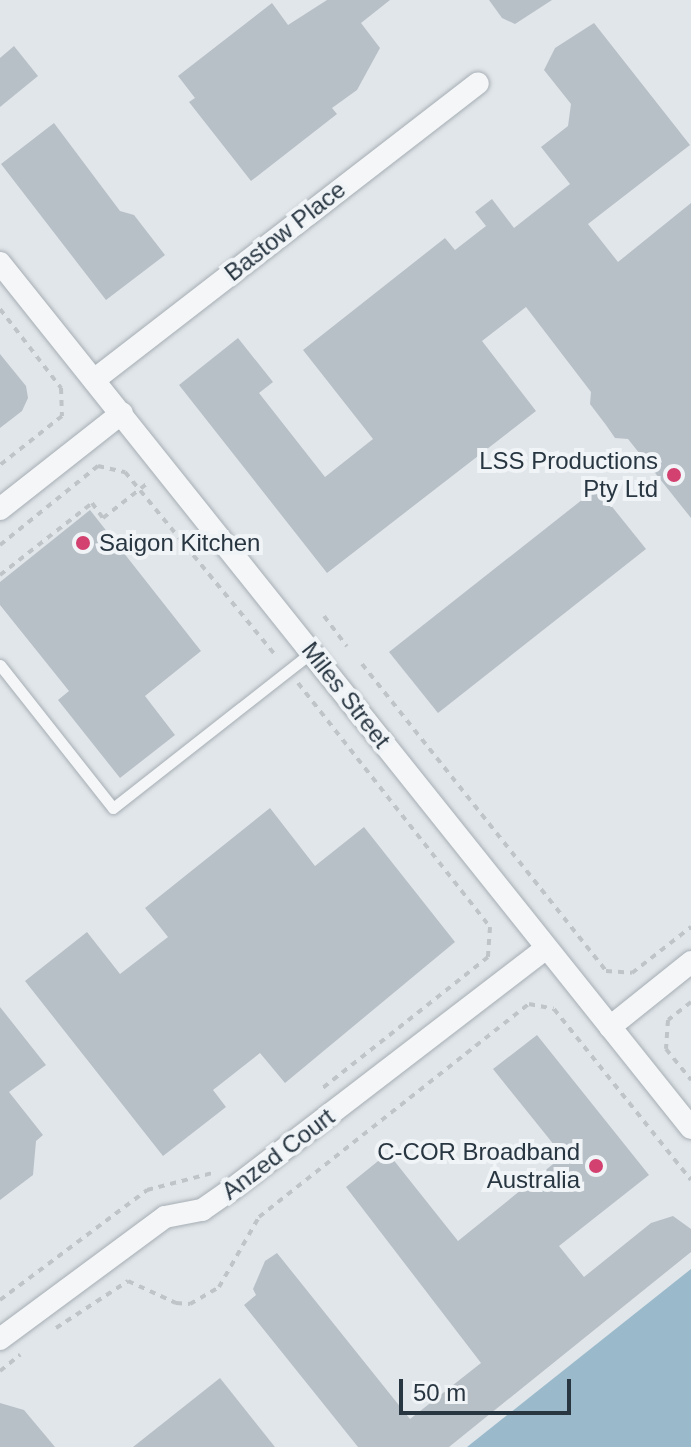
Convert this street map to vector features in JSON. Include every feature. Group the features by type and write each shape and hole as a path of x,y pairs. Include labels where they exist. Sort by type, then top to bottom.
{"street":[{"name":"Bastow Place","path":"94,380 478,83"},
{"name":"Miles Street","path":"0,263 691,1128"},
{"path":"0,509 122,413"},
{"name":"Anzed Court","path":"0,1339 165,1217 202,1210 231,1190 546,948"},
{"path":"610,1027 691,962"}],"lane":[{"path":"0,665 113,808 312,652"}],"path":[{"path":"0,309 61,388 62,416 0,465"},
{"path":"0,545 98,466 125,472 289,671 490,927 488,957 316,1094"},
{"path":"0,575 92,503 103,518 166,469"},
{"path":"324,616 347,646"},
{"path":"362,664 606,971 632,973 691,927"},
{"path":"691,1002 668,1020 666,1049 691,1080"},
{"path":"53,1330 128,1281 176,1303 190,1304 219,1287 259,1217 529,1004 554,1009 691,1180"},
{"path":"0,1300 147,1190 218,1172 230,1162"},
{"path":"0,1371 31,1346"}],"water":[{"path":"691,1269 691,1447 467,1447"}],"building":[{"path":"327,0 390,0 361,23 380,48 357,90 332,108 337,114 251,181 189,102 195,98 178,76 272,3 288,25"},
{"path":"489,0 552,0 515,24 502,18"},
{"path":"594,23 690,145 588,224 618,262 691,203 691,518 628,439 615,438 590,404 591,392 526,307 482,341 536,411 327,573 179,385 238,338 273,382 259,393 325,477 373,439 303,350 445,238 455,250 486,226 475,212 492,199 514,228 570,184 541,147 568,126 571,104 544,70 555,48"},
{"path":"14,46 38,76 0,107 0,58"},
{"path":"54,123 120,211 134,215 165,255 106,300 1,164"},
{"path":"0,354 26,386 28,398 22,411 0,428"},
{"path":"597,488 646,549 438,713 389,652"},
{"path":"90,510 201,651 145,696 175,735 120,778 58,700 69,691 0,605 0,582"},
{"path":"270,808 315,866 364,827 455,942 285,1083 260,1053 213,1090 226,1107 163,1156 25,981 87,932 120,974 168,937 145,908"},
{"path":"0,1007 46,1065 9,1092 43,1135 36,1141 33,1175 0,1200"},
{"path":"537,1035 649,1175 559,1246 584,1277 651,1223 673,1216 691,1229 691,1252 449,1447 358,1447 244,1305 256,1295 253,1289 265,1261 277,1253 410,1419 481,1363 346,1187 388,1153 458,1241 563,1156 493,1069"},
{"path":"220,1378 275,1447 133,1447"},
{"path":"0,1403 24,1410 55,1447 0,1447"}],"place":[{"name":"LSS Productions Pty Ltd","path":"674,475"},
{"name":"Saigon Kitchen","path":"83,543"},
{"name":"C-COR Broadband Australia","path":"596,1166"}]}
